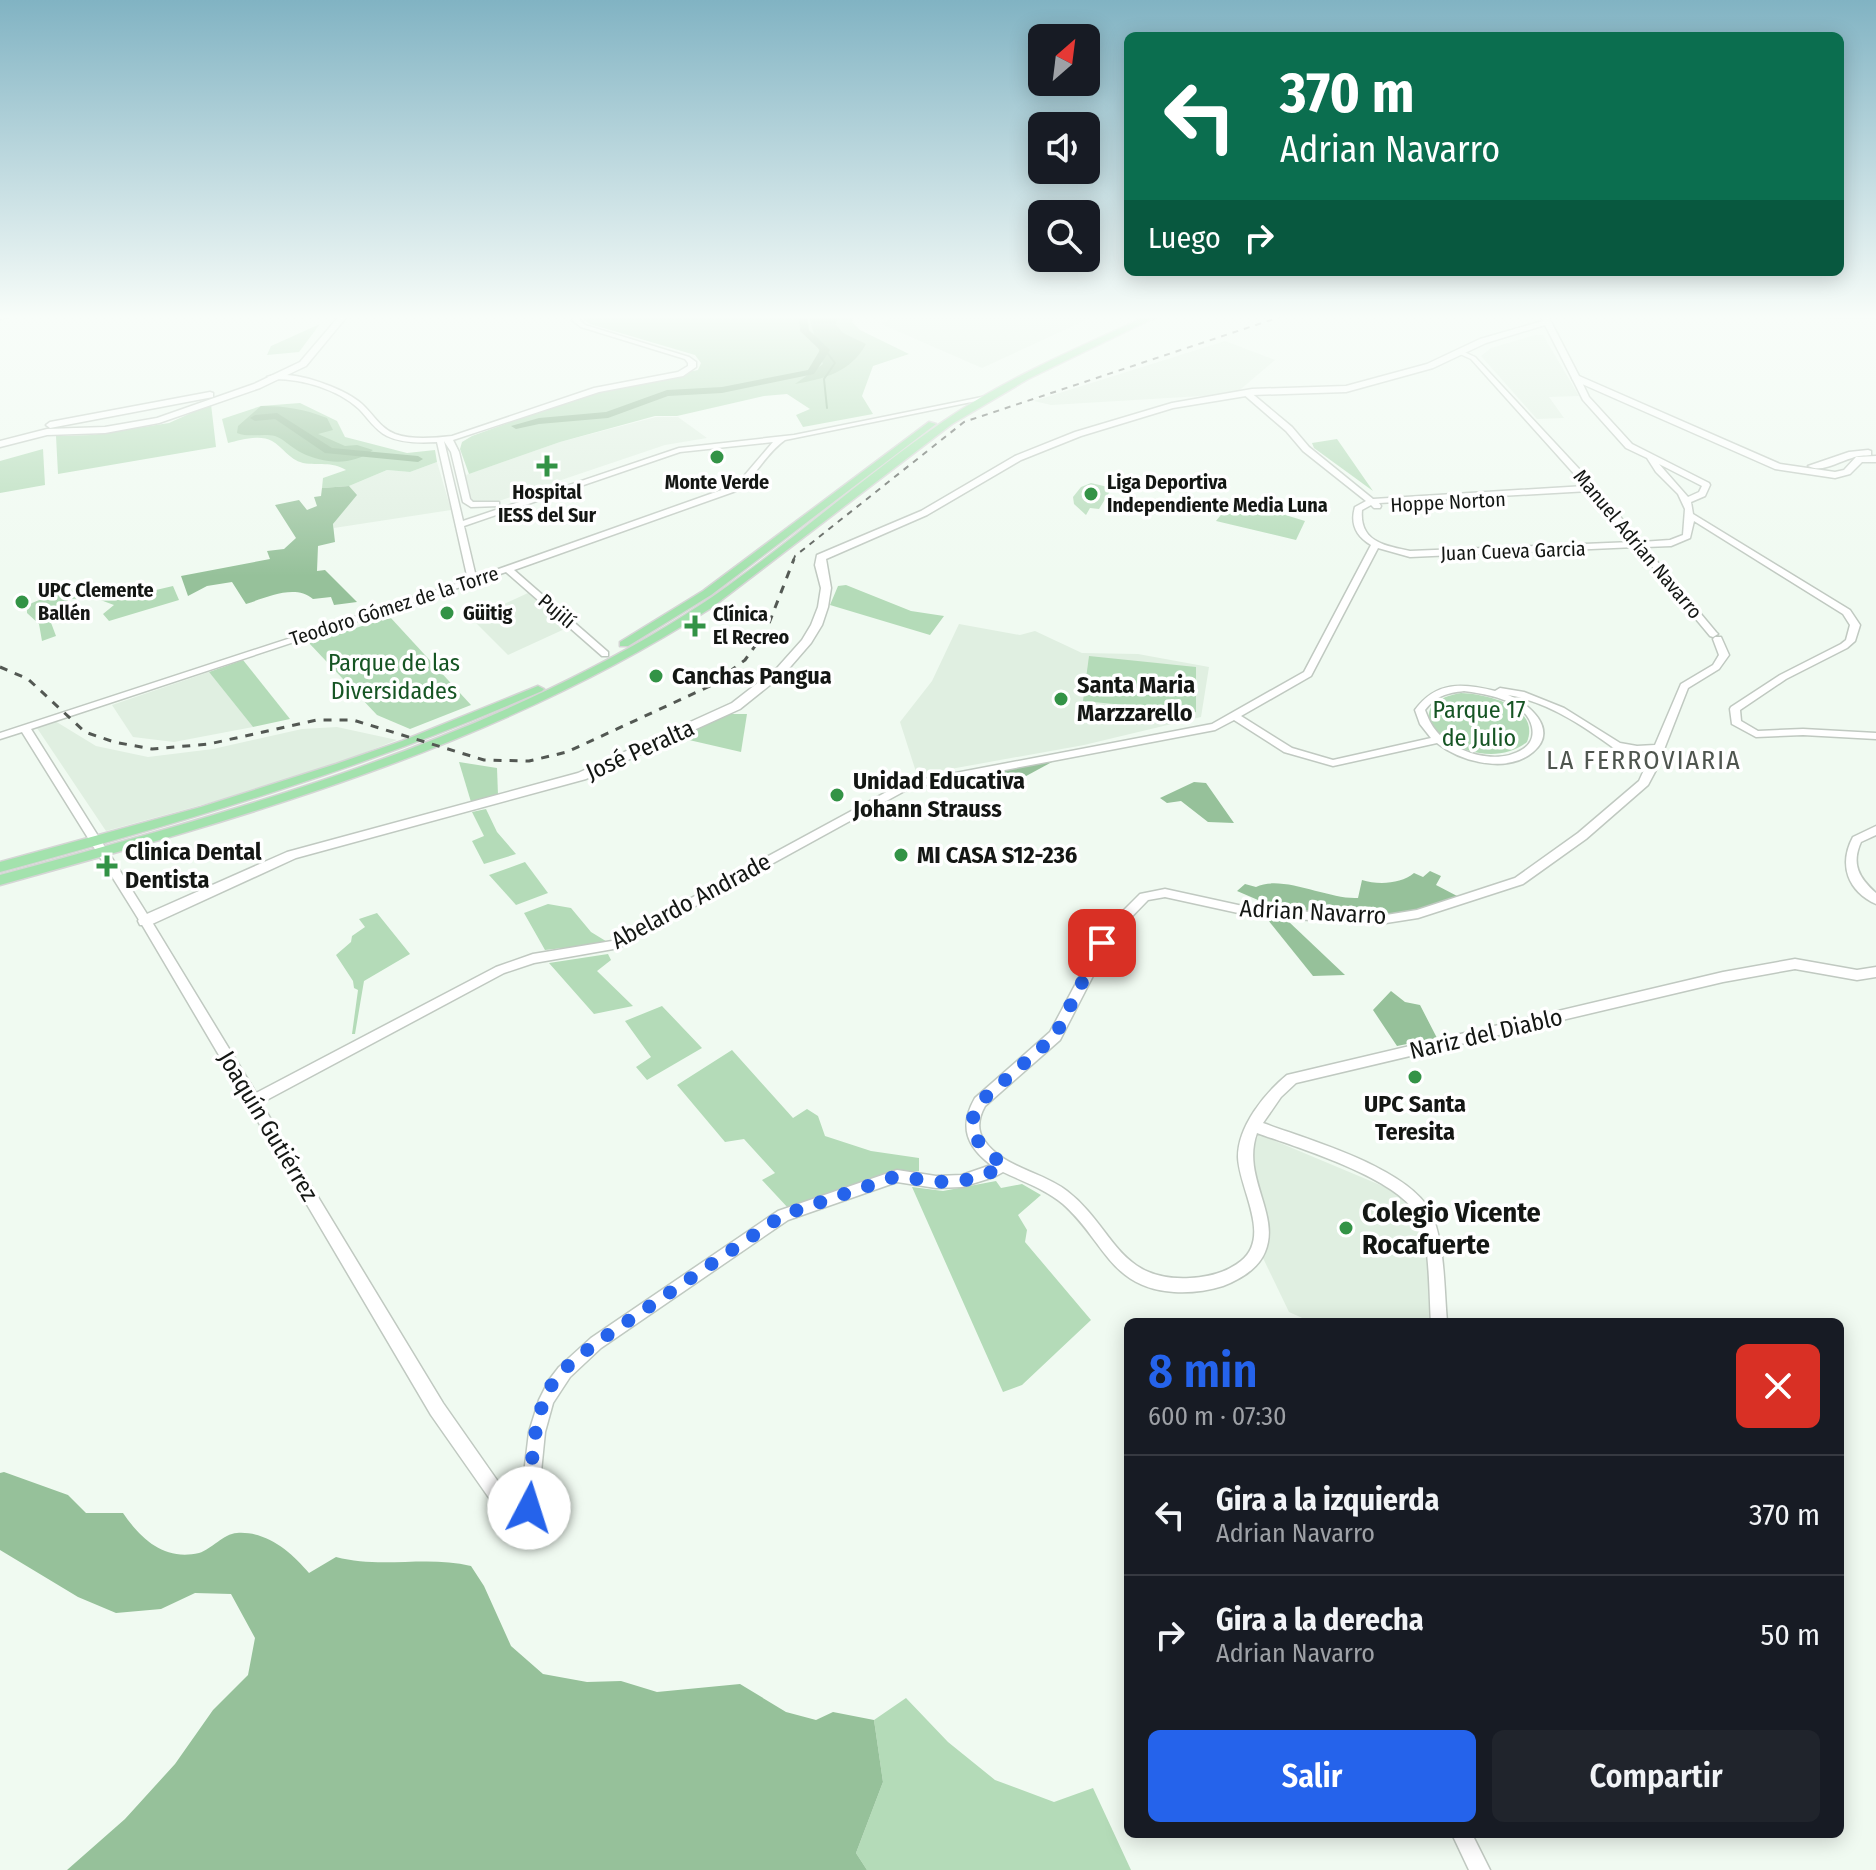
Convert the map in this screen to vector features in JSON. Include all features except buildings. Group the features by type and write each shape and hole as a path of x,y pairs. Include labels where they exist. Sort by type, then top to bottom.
{"main road":[{"path":"0,441 54,424 174,401"},
{"path":"0,441 47,432 105,430 159,420 212,401"},
{"path":"0,880 320,776 448,728 535,690 605,654 707,593 947,410 969,401"},
{"path":"0,867 98,847 342,780 470,730 602,667 710,603 976,401"},
{"name":"José Peralta","path":"145,921 292,855 582,776 736,706 767,683 800,651 817,621 823,600 826,586 819,563 821,557 924,513 1030,453 1172,410 1216,401"},
{"path":"1628,401 1772,465 1835,475 1847,472 1859,459 1876,457"},
{"path":"1645,401 1741,446 1780,460 1823,466 1834,465 1848,453 1876,457"}],"street":[{"path":"353,401 388,434 444,440 564,401"},
{"path":"469,509 494,505 674,446 772,436 952,401"},
{"path":"1256,401 1289,429 1306,449 1375,504"},
{"name":"Manuel Adrian Navarro","path":"1513,401 1641,545 1716,636 1724,655 1716,667 1684,686 1657,748 1651,770"},
{"path":"1589,401 1623,441 1651,459 1706,485 1702,494 1688,500"},
{"path":"462,524 679,450 782,439 947,410"},
{"path":"455,452 462,440 482,429"},
{"name":"Teodoro Gómez de la Torre","path":"770,450 794,437"},
{"name":"Teodoro Gómez de la Torre","path":"0,736 473,581 733,489 749,478 782,439"},
{"path":"444,440 455,452 469,509 462,524"},
{"path":"444,440 454,505 462,524 473,581"},
{"path":"753,443 770,450"},
{"path":"1651,459 1688,500 1692,516 1847,612 1855,625 1850,641 1844,646 1783,677 1735,709 1736,722 1756,734 1803,732 1876,736"},
{"name":"Hoppe Norton","path":"1375,545 1357,528 1356,516 1375,504 1594,490"},
{"path":"454,505 490,513"},
{"name":"Juan Cueva Garcia","path":"1375,545 1410,554 1671,543 1687,536 1692,516"},
{"name":"Abelardo Andrade","path":"253,1101 500,970 536,959 615,945 907,785 1215,727 1308,674 1375,545"},
{"name":"Pujilí","path":"508,569 605,654"},
{"path":"1490,692 1520,706 1537,724 1535,745 1525,752 1497,759 1474,757 1437,740 1423,725 1420,710 1428,698 1441,690 1464,688 1509,692 1536,699 1651,770"},
{"path":"1520,706 1523,700 1536,699"},
{"path":"1234,716 1288,750 1333,763 1437,740"},
{"name":"Joaquín Gutiérrez","path":"25,728 145,921 437,1409 500,1499 519,1518 524,1517 529,1508 535,1445 548,1395 567,1367 596,1343 783,1215 897,1176 936,1182 962,1181 1004,1165"},
{"path":"1613,744 1637,749 1657,748"},
{"name":"Adrian Navarro","path":"1253,1260 1227,1277 1205,1282 1184,1285 1139,1277 1059,1193 1004,1165 982,1149 971,1129 973,1112 980,1102 1055,1036 1109,932 1144,897 1165,893 1270,915 1386,919 1418,914 1519,881 1582,836 1634,793 1651,770"},
{"path":"1876,830 1857,840 1849,862 1856,883 1876,900"},
{"name":"Nariz del Diablo","path":"1253,1260 1263,1239 1262,1226 1244,1156 1255,1126 1274,1093 1292,1079 1723,977 1795,964 1857,975 1876,972"},
{"path":"1255,1126 1379,1175 1419,1202 1427,1218 1439,1318"},
{"path":"1464,1838 1480,1870"}],"shaded area":[{"path":"1035,401 1113,401 1051,405"},
{"path":"1521,401 1552,401 1564,418 1537,419"},
{"name":"Hospital IESS del Sur","path":"656,417 678,417 707,438 665,445 490,504 471,502 463,476 560,442"},
{"path":"437,462 451,510 334,528 333,524 356,495 349,486 387,470 410,472"},
{"path":"528,593 569,627 508,655 472,619"},
{"name":"Santa Maria Marzzarello","path":"959,624 1020,635 1035,631 1082,653 1138,654 1209,667 1201,717 1084,745 917,775 900,722 932,681"},
{"path":"209,672 253,727 174,742 133,737 112,705"},
{"path":"55,721 96,746 148,757 213,749 302,729 337,727 397,740 331,766 106,831 37,728"},
{"name":"Colegio Vicente Rocafuerte","path":"1259,1134 1385,1187 1403,1199 1428,1232 1432,1318 1302,1318 1289,1312 1262,1256 1249,1156"}],"green space":[{"path":"567,401 741,401 677,416 655,416 560,442 469,474 460,449 462,442"},
{"path":"798,401 865,401 873,414 803,427 796,415 810,409"},
{"path":"300,403 337,421 345,437 407,453 435,450 437,462 410,472 387,470 349,486 322,488 323,478 346,470 298,461 267,439 250,438 228,443 222,419 261,406"},
{"path":"211,404 216,447 58,474 56,436 92,435 169,423"},
{"path":"261,406 295,409 327,418 333,430 318,434 345,446 357,445 373,450 357,459 329,461 302,453 275,436 237,433 238,426"},
{"path":"1337,439 1373,491 1314,448 1312,443"},
{"path":"43,449 45,485 0,493 0,461"},
{"name":"Liga Deportiva Independiente Media Luna","path":"1091,483 1112,488 1099,509 1090,508 1086,515 1074,504 1073,497 1081,487"},
{"path":"349,486 357,495 333,524 335,542 318,546 317,571 325,570 357,602 334,605 331,597 313,599 290,592 246,604 232,582 207,586 188,596 181,576 270,559 267,551 284,549 296,538 275,505 299,500 307,510 317,506 314,497 321,496 322,488"},
{"path":"1234,499 1305,521 1296,540 1216,521"},
{"path":"846,585 911,611 944,616 930,635 830,605 838,586"},
{"path":"97,586 156,590 173,586 179,600 109,621 103,614 114,605 95,598 69,599 50,620 56,636 42,641 39,624 27,613 27,605 54,594"},
{"name":"Parque de las Diversidades","path":"390,617 471,705 410,729 377,715 309,643"},
{"path":"1089,656 1196,667 1196,712 1083,701"},
{"path":"243,660 290,719 253,727 209,672"},
{"name":"Parque 17 de Julio","path":"1461,693 1497,699 1519,711 1526,719 1529,730 1527,742 1506,752 1484,754 1462,748 1444,738 1432,725 1429,712 1438,701"},
{"path":"726,714 747,714 741,752 689,740 688,734 692,730"},
{"path":"1063,756 1004,788 986,773"},
{"path":"459,762 497,768 498,795 471,802"},
{"path":"1194,782 1206,783 1234,823 1208,822 1181,801 1167,803 1160,798"},
{"path":"486,809 497,832 516,854 484,864 472,841 484,836 472,812"},
{"path":"525,862 548,893 516,905 489,875"},
{"path":"1430,871 1441,876 1436,885 1459,897 1415,912 1385,916 1279,909 1237,891 1245,884 1256,887 1279,884 1358,898 1362,880 1389,882 1414,873 1423,877"},
{"path":"548,904 571,908 591,932 609,943 545,950 524,913"},
{"path":"377,913 410,954 364,981 355,1034 352,1034 358,990 336,955 351,942 352,936 365,927 359,919"},
{"path":"1268,920 1288,921 1345,975 1313,976"},
{"path":"608,954 611,960 597,971 633,1006 594,1014 549,963"},
{"path":"1391,991 1405,1002 1420,1005 1437,1038 1397,1046 1373,1010"},
{"path":"662,1006 702,1048 647,1080 636,1067 651,1057 625,1021"},
{"path":"732,1050 793,1118 807,1109 818,1116 825,1136 871,1151 919,1158 919,1171 895,1173 789,1209 762,1180 775,1173 744,1139 725,1142 677,1085"},
{"path":"996,1181 1001,1188 1022,1184 1041,1195 1018,1215 1027,1230 1025,1242 1091,1320 1022,1385 1003,1392 912,1187 943,1191"},
{"path":"0,1473 68,1495 86,1513 123,1513 146,1539 175,1554 199,1553 232,1534 248,1533 278,1544 309,1573 336,1557 370,1562 438,1562 471,1566 484,1586 511,1646 543,1674 587,1682 621,1681 657,1692 740,1684 786,1712 816,1720 833,1712 874,1720 883,1782 856,1853 867,1870 67,1870 125,1819 175,1764 213,1710 248,1675 255,1638 231,1594 195,1593 161,1609 116,1613 78,1597 0,1550"},
{"path":"906,1698 948,1742 995,1780 1054,1802 1093,1788 1131,1870 867,1870 856,1853 883,1782 874,1720"}],"waterway":[{"path":"516,426 608,415 645,401"},
{"path":"826,401 827,408"},
{"path":"255,418 277,416 329,451 418,459"}],"railway":[{"path":"793,561 795,556 964,422 1026,401"},
{"path":"0,667 28,679 85,732 114,742 152,749 209,744 317,720 353,720 484,760 529,761 567,752 710,686 745,660 766,631 794,559"}],"place":[{"name":"Monte Verde","path":"717,457"},
{"name":"Hospital IESS del Sur","path":"547,466"},
{"name":"Liga Deportiva Independiente Media Luna","path":"1091,494"},
{"name":"UPC Clemente Ballén","path":"22,602"},
{"name":"Güitig","path":"447,613"},
{"name":"Clínica El Recreo","path":"695,626"},
{"name":"Canchas Pangua","path":"656,676"},
{"name":"Santa Maria Marzzarello","path":"1061,699"},
{"name":"Unidad Educativa Johann Strauss","path":"837,795"},
{"name":"MI CASA S12-236","path":"901,855"},
{"name":"Clinica Dental Dentista","path":"107,866"},
{"name":"UPC Santa Teresita","path":"1415,1077"},
{"name":"Colegio Vicente Rocafuerte","path":"1346,1228"}],"district":[{"name":"LA FERROVIARIA","path":"1644,760"}],"route":[{"path":"529,1508 535,1445 543,1404 552,1385 567,1367 596,1343 783,1215 897,1176 936,1182 962,1181 1004,1165 982,1149 971,1129 973,1112 980,1102 1055,1036 1102,943"}]}
